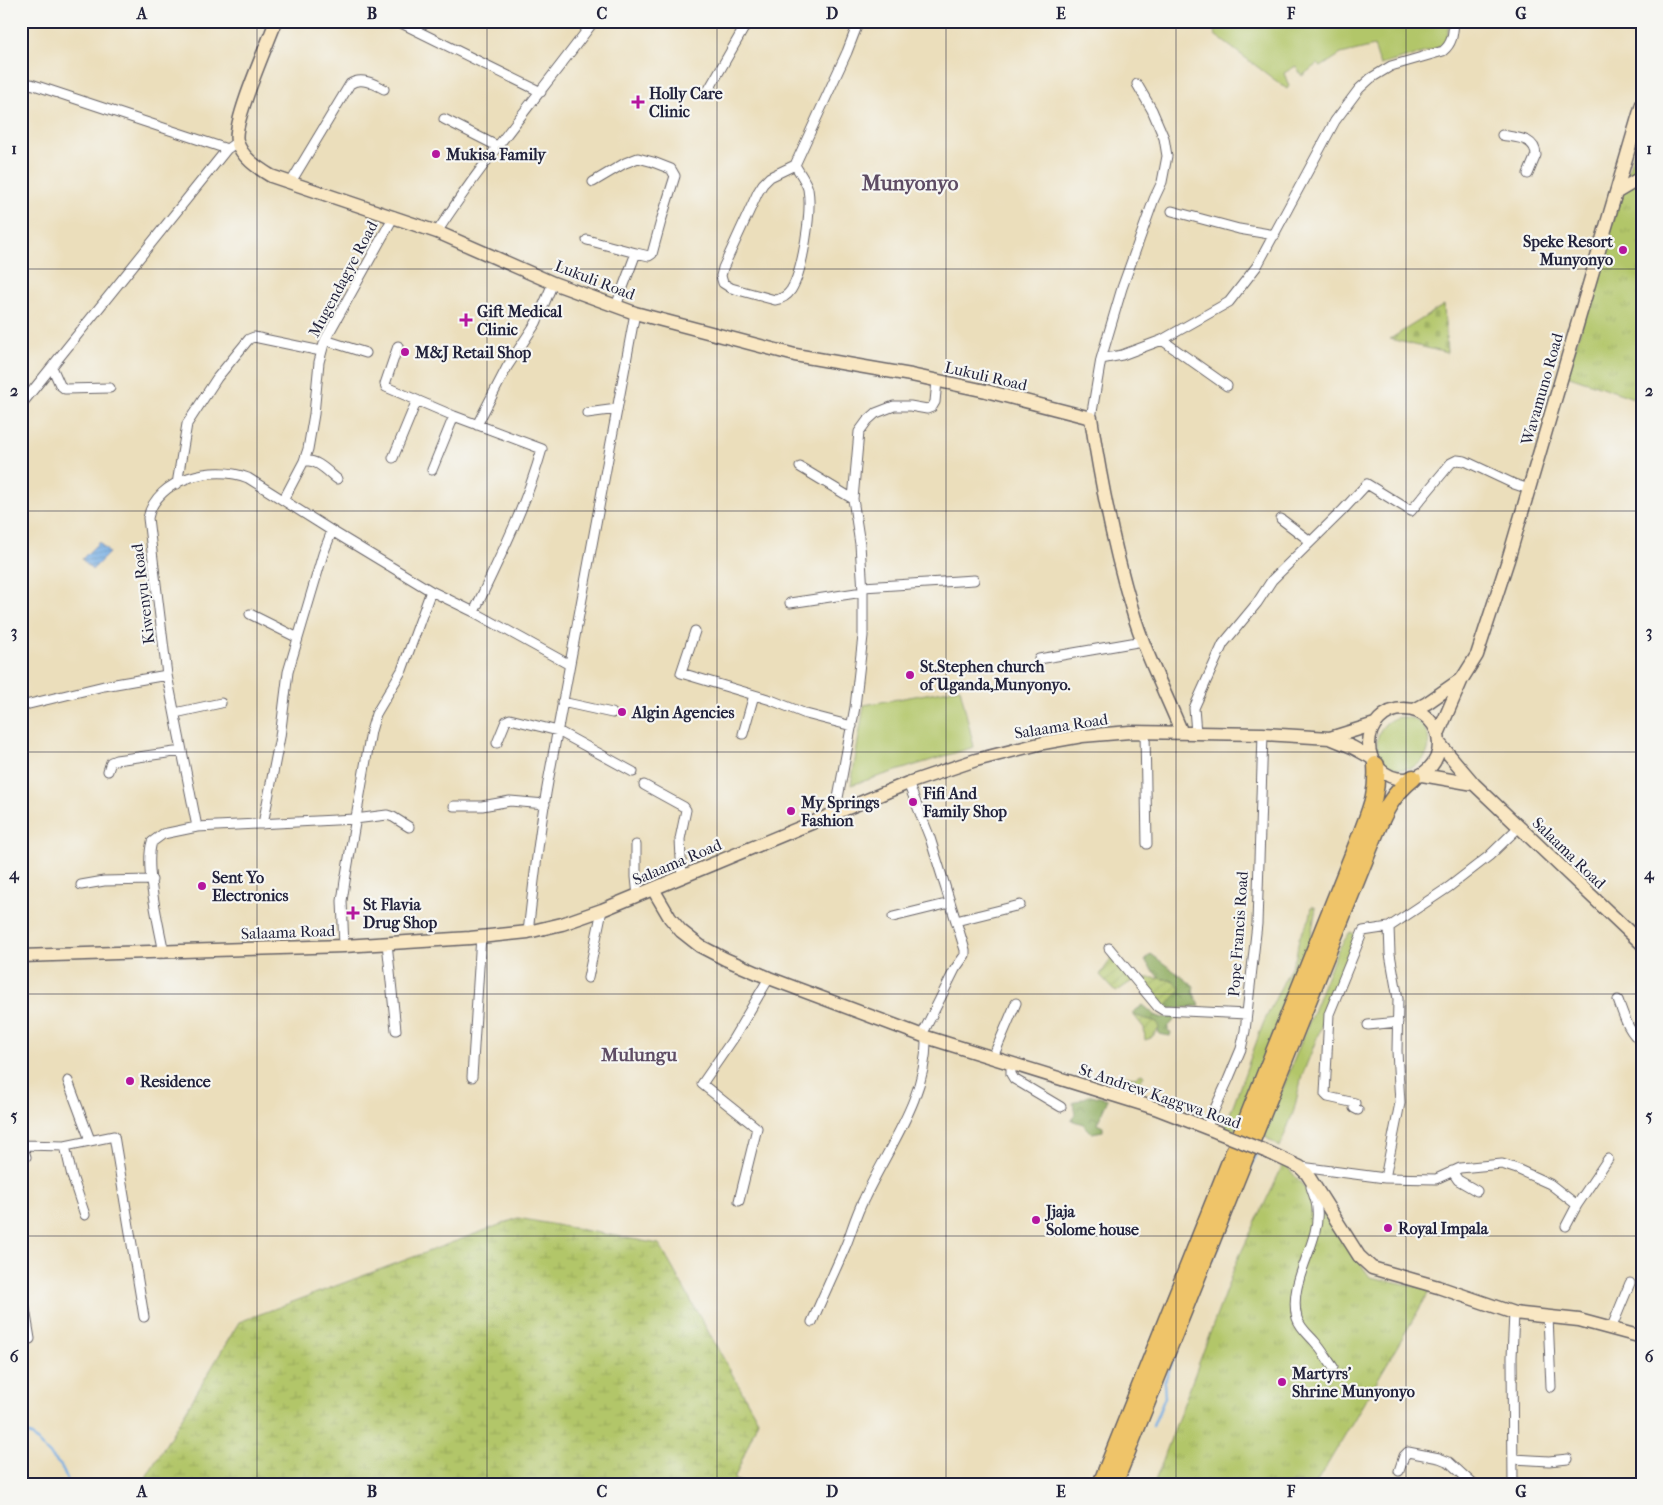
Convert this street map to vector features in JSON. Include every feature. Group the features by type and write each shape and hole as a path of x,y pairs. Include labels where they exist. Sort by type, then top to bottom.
{"highway":[{"path":"1101,1484 1375,798 1377,781 1374,762"},
{"path":"1114,1484 1374,834 1388,804 1400,788 1417,776"}],"street":[{"path":"21,402 25,400 232,145 242,109 276,21"},
{"path":"397,21 542,92"},
{"path":"438,232 497,146 542,92 594,21"},
{"path":"708,91 748,21"},
{"path":"795,165 808,187 809,206 805,243 797,280 790,292 782,299 775,300 731,288 723,283 721,276 723,268 758,192 770,177 795,165 859,21"},
{"path":"1100,359 1122,355 1162,340 1229,302 1257,266 1335,122 1359,89 1371,78 1391,66 1443,50 1449,46 1452,40 1454,21"},
{"path":"291,182 350,84 365,81 384,89"},
{"path":"21,89 31,84 232,145"},
{"path":"1137,84 1152,110 1164,138 1167,156 1162,182 1122,288 1100,359 1091,418 1107,513 1132,610 1182,733"},
{"name":"Wavamuno Road","path":"1439,739 1462,679 1477,655 1529,489 1641,114"},
{"path":"444,119 497,146"},
{"path":"1502,135 1528,140 1533,144 1536,155 1528,174"},
{"name":"Lukuli Road","path":"232,145 260,170 271,176 438,232 553,282 635,313 795,355 902,373 986,391 1091,418"},
{"path":"587,240 649,256 652,254 675,176 671,169 638,158 625,163 593,182"},
{"path":"1617,192 1642,177"},
{"path":"1172,211 1239,229 1275,234"},
{"name":"Mugendagye Road","path":"284,500 304,461 312,432 325,340 394,216"},
{"path":"616,306 636,253"},
{"path":"477,424 508,367 536,323 553,282"},
{"path":"528,932 545,804 568,664 635,313"},
{"path":"177,484 187,424 217,378 249,339 254,337 322,351"},
{"path":"325,340 366,354"},
{"path":"1162,340 1227,386"},
{"path":"398,346 385,384 390,389 454,416 542,449 535,476 518,517 474,612"},
{"path":"52,366 60,385 65,389 110,388"},
{"path":"834,814 852,726 863,636 863,589 860,544 853,499 859,432 867,421 876,414 894,406 927,409 932,407 935,402 937,381"},
{"path":"393,458 418,400"},
{"path":"587,413 617,409"},
{"path":"432,470 454,416"},
{"path":"304,461 311,460 316,462 337,479"},
{"path":"1196,733 1194,708 1223,644 1272,580 1367,484 1411,511 1451,463 1457,460 1465,461 1529,489"},
{"path":"800,467 853,499"},
{"name":"Kiwenyu Road","path":"197,827 167,675 148,518 153,503 160,495 177,484 206,474 230,472 248,478 432,591 568,664"},
{"path":"1281,519 1310,541"},
{"path":"263,824 280,737 286,686 298,638 323,554 332,531"},
{"path":"790,602 863,589 974,580"},
{"path":"344,946 342,901 355,819 375,716 402,670 432,591"},
{"path":"250,614 298,638"},
{"path":"696,631 681,673 754,695 806,714 852,726"},
{"path":"1039,659 1143,641"},
{"path":"21,706 104,686 167,675"},
{"name":"Wavamuno Road","path":"1414,710 1442,694 1462,679"},
{"path":"743,734 754,695"},
{"path":"562,702 612,713"},
{"path":"174,713 222,703"},
{"path":"1417,776 1435,762 1439,739 1429,718 1414,710 1403,708 1392,710 1382,716 1375,724 1369,737 1368,744 1374,762 1383,773 1392,778 1402,779 1417,776 1474,784"},
{"path":"497,743 506,721 510,719 558,731 633,772"},
{"name":"Salaama Road","path":"1330,738 1375,724"},
{"path":"1145,732 1146,844"},
{"name":"Salaama Road","path":"21,956 344,946 528,932 562,924 638,896 908,783 976,760 1043,742 1082,736 1145,732 1263,734 1330,738 1352,747 1374,762"},
{"name":"Pope Francis Road","path":"1212,1130 1241,1048 1245,1031 1257,924 1263,734"},
{"name":"Salaama Road","path":"1439,739 1474,784 1642,944"},
{"path":"108,771 111,762 116,760 182,751"},
{"path":"812,1322 847,1242 858,1211 916,1095 925,1060 924,1036 955,969 965,955 930,838 908,783"},
{"path":"644,785 686,810 680,839 682,878"},
{"path":"454,806 482,806 510,801 545,804"},
{"path":"164,953 150,857 152,842 163,834 197,827 387,816 393,817 409,827"},
{"path":"1358,1110 1354,1108 1355,1103 1328,1097 1325,1094 1329,1014 1363,931 1388,927 1449,887 1489,856 1519,827"},
{"path":"636,845 638,896"},
{"path":"81,884 152,880"},
{"name":"St Andrew Kaggwa Road","path":"653,889 670,918 690,939 711,953 769,978 924,1036 1155,1108 1270,1153 1304,1171"},
{"path":"894,917 950,903"},
{"path":"956,922 1020,905"},
{"path":"588,978 602,910"},
{"path":"1385,1178 1388,1155 1400,1103 1398,999 1390,954 1388,927"},
{"path":"472,1077 481,936"},
{"path":"387,943 396,1030"},
{"path":"1109,948 1163,1010 1247,1014"},
{"path":"739,1202 757,1128 702,1084 733,1039 769,978"},
{"path":"1618,1000 1632,1033 1642,1042"},
{"path":"993,1057 1016,1003"},
{"path":"1368,1025 1398,1022"},
{"path":"1011,1063 1011,1074 1014,1079 1061,1106"},
{"path":"68,1081 90,1140"},
{"path":"26,1157 22,1143 64,1146 114,1136 144,1317"},
{"path":"64,1146 85,1215"},
{"path":"1566,1226 1577,1205 1608,1159"},
{"path":"1304,1171 1385,1178 1436,1179 1460,1168 1502,1164 1550,1184 1577,1205"},
{"path":"1304,1171 1360,1256 1372,1268 1438,1287 1514,1313 1579,1320 1642,1336"},
{"path":"1304,1171 1317,1209 1317,1222 1299,1281 1295,1302 1297,1319 1333,1367"},
{"path":"1452,1171 1458,1180 1477,1190"},
{"path":"1611,1329 1630,1283"},
{"path":"21,1286 30,1339"},
{"path":"1514,1313 1512,1357 1514,1484"},
{"path":"1548,1317 1551,1387"},
{"path":"1399,1471 1404,1456 1408,1452 1416,1453 1449,1462 1473,1484"},
{"path":"1513,1459 1549,1461 1568,1459"}],"green space":[{"path":"1212,21 1450,21 1445,43 1433,50 1380,65 1374,46 1341,54 1321,67 1317,64 1302,76 1296,66 1284,73 1289,86 1287,89 1215,35"},
{"name":"Speke Resort Munyonyo","path":"1642,125 1642,401 1567,375"},
{"path":"1444,305 1447,353 1390,339"},
{"path":"960,688 974,747 851,785 864,705"},
{"path":"1403,717 1417,721 1425,729 1429,743 1425,757 1417,765 1403,769 1389,765 1381,757 1377,743 1381,729 1389,721"},
{"path":"1312,906 1316,908 1309,946 1235,1131 1225,1127 1263,1024 1296,956 1299,938 1310,918"},
{"path":"1350,932 1357,935 1302,1076 1294,1110 1280,1147 1264,1136 1337,951"},
{"path":"1151,954 1194,986 1193,992 1200,1006 1163,1010 1174,981 1159,978 1145,961"},
{"path":"1113,956 1132,981 1116,992 1100,975"},
{"path":"1144,978 1174,981 1181,989 1163,1010 1139,984"},
{"path":"1143,1005 1159,1018 1176,1016 1168,1027 1168,1031 1171,1032 1170,1036 1159,1034 1157,1022 1132,1013"},
{"path":"1132,1013 1157,1022 1159,1029 1151,1038 1145,1040 1144,1028"},
{"path":"1142,1074 1144,1076 1138,1084 1140,1090 1136,1092 1113,1088 1114,1081 1118,1080 1119,1075 1135,1077"},
{"path":"1091,1095 1108,1099 1097,1124 1103,1127 1103,1131 1092,1133 1083,1124 1071,1120 1075,1115 1073,1103"},
{"path":"1284,1163 1310,1194 1370,1277 1431,1289 1316,1484 1154,1484 1236,1263"},
{"path":"518,1218 659,1244 758,1420 734,1480 748,1484 142,1484 239,1322"}],"water":[{"path":"99,542 109,553 92,570 82,559"}],"waterway":[{"path":"1260,1144 1276,1102"},
{"path":"1213,1259 1257,1151"},
{"path":"1153,1426 1165,1397 1164,1383 1184,1332"},
{"path":"21,1429 32,1436 61,1466 69,1484"}],"place":[{"name":"Holly Care Clinic","path":"638,102"},
{"name":"Mukisa Family","path":"436,154"},
{"name":"Speke Resort Munyonyo","path":"1623,250"},
{"name":"Gift Medical Clinic","path":"466,320"},
{"name":"M&J Retail Shop","path":"405,352"},
{"name":"St.Stephen church of Uganda,Munyonyo.","path":"910,675"},
{"name":"Algin Agencies","path":"622,712"},
{"name":"Fifi And Family Shop","path":"913,802"},
{"name":"My Springs Fashion","path":"791,811"},
{"name":"Sent Yo Electronics","path":"202,886"},
{"name":"St Flavia Drug Shop","path":"353,913"},
{"name":"Residence","path":"130,1081"},
{"name":"Jjaja Solome house","path":"1036,1220"},
{"name":"Royal Impala","path":"1388,1228"},
{"name":"Martyrs' Shrine Munyonyo","path":"1282,1382"}],"district":[{"name":"Munyonyo","path":"910,183"},
{"name":"Mulungu","path":"639,1055"}]}
